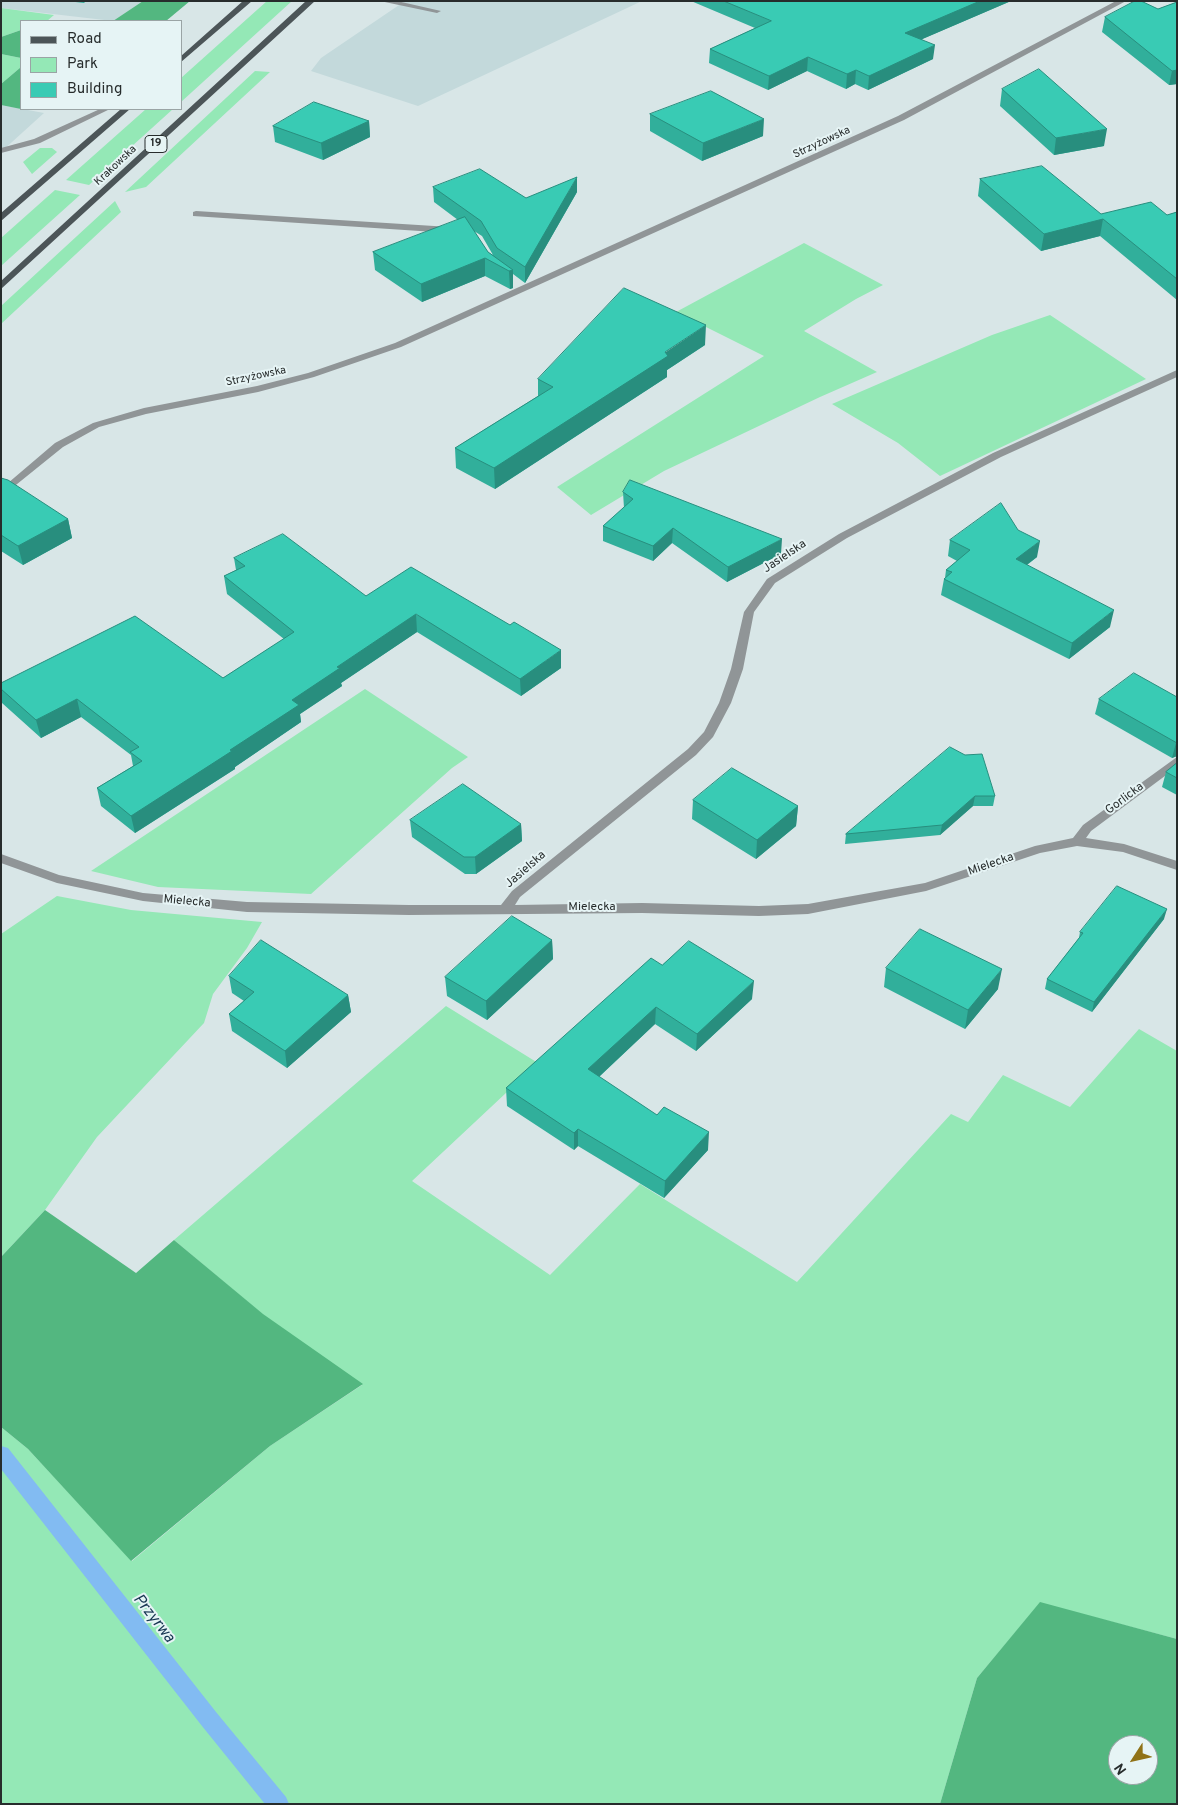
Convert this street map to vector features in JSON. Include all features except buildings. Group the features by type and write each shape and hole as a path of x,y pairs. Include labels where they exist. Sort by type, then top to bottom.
{"main road":[{"path":"182,59 248,1"},
{"name":"Krakowska","path":"1,286 311,1"},
{"path":"1,218 125,110"}],"street":[{"path":"384,1 437,11"},
{"name":"Strzyżowska","path":"1,494 59,445 96,425 144,410 258,389 311,375 398,344 462,317 520,286 724,200 901,118 1122,1"},
{"path":"1,152 37,141 104,110"},
{"path":"196,214 459,230"},
{"name":"Jasielska","path":"505,909 516,894 692,752 709,734 725,703 737,669 749,612 771,581 844,536 997,455 1104,405 1177,374"},
{"name":"Gorlicka","path":"1077,842 1087,828 1177,761"},
{"name":"Mielecka","path":"1,858 57,879 143,897 194,903 322,909 642,908 759,911 808,908 926,887 1039,849 1077,842 1124,848 1177,866"}],"shaded area":[{"path":"1,1 143,1 114,20 1,8"},
{"path":"405,1 642,1 418,106 311,71 321,58"},
{"path":"1,105 44,113 1,152"}],"green space":[{"path":"143,1 190,1 167,20 114,20"},
{"path":"267,1 292,1 182,101 182,77"},
{"path":"1,8 54,15 48,20 20,20 20,30 1,37"},
{"path":"20,30 20,58 1,54 1,37"},
{"path":"1,54 20,58 20,68 1,84"},
{"path":"20,68 20,109 1,105 1,84"},
{"path":"255,71 270,72 146,187 125,192"},
{"path":"145,110 172,110 89,185 66,180"},
{"path":"40,148 52,148 57,152 32,174 23,162"},
{"path":"55,190 80,195 1,266 1,238"},
{"path":"115,201 121,212 1,324 1,306"},
{"path":"804,243 883,285 804,331 877,372 664,471 591,515 557,487 764,356 676,312"},
{"path":"1050,315 1146,379 940,476 898,443 832,404 992,335"},
{"path":"365,689 468,757 452,768 311,894 158,887 91,871"},
{"path":"57,896 131,910 262,922 247,948 213,994 204,1023 97,1137 45,1210 1,1257 1,934"},
{"path":"446,1006 538,1063 412,1181 550,1275 640,1184 797,1282 951,1114 968,1122 1003,1075 1070,1107 1139,1029 1177,1051 1177,1639 1040,1603 977,1678 940,1804 1,1804 1,1427 28,1449 132,1561 270,1446 362,1385 262,1314 174,1240"},
{"path":"45,1210 136,1273 174,1240 263,1314 363,1384 270,1446 131,1561 28,1449 1,1427 1,1257"},
{"path":"1040,1602 1177,1639 1177,1804 940,1804 977,1678"}],"waterway":[{"name":"Przyrwa","path":"1,1454 209,1719 279,1804"}]}
